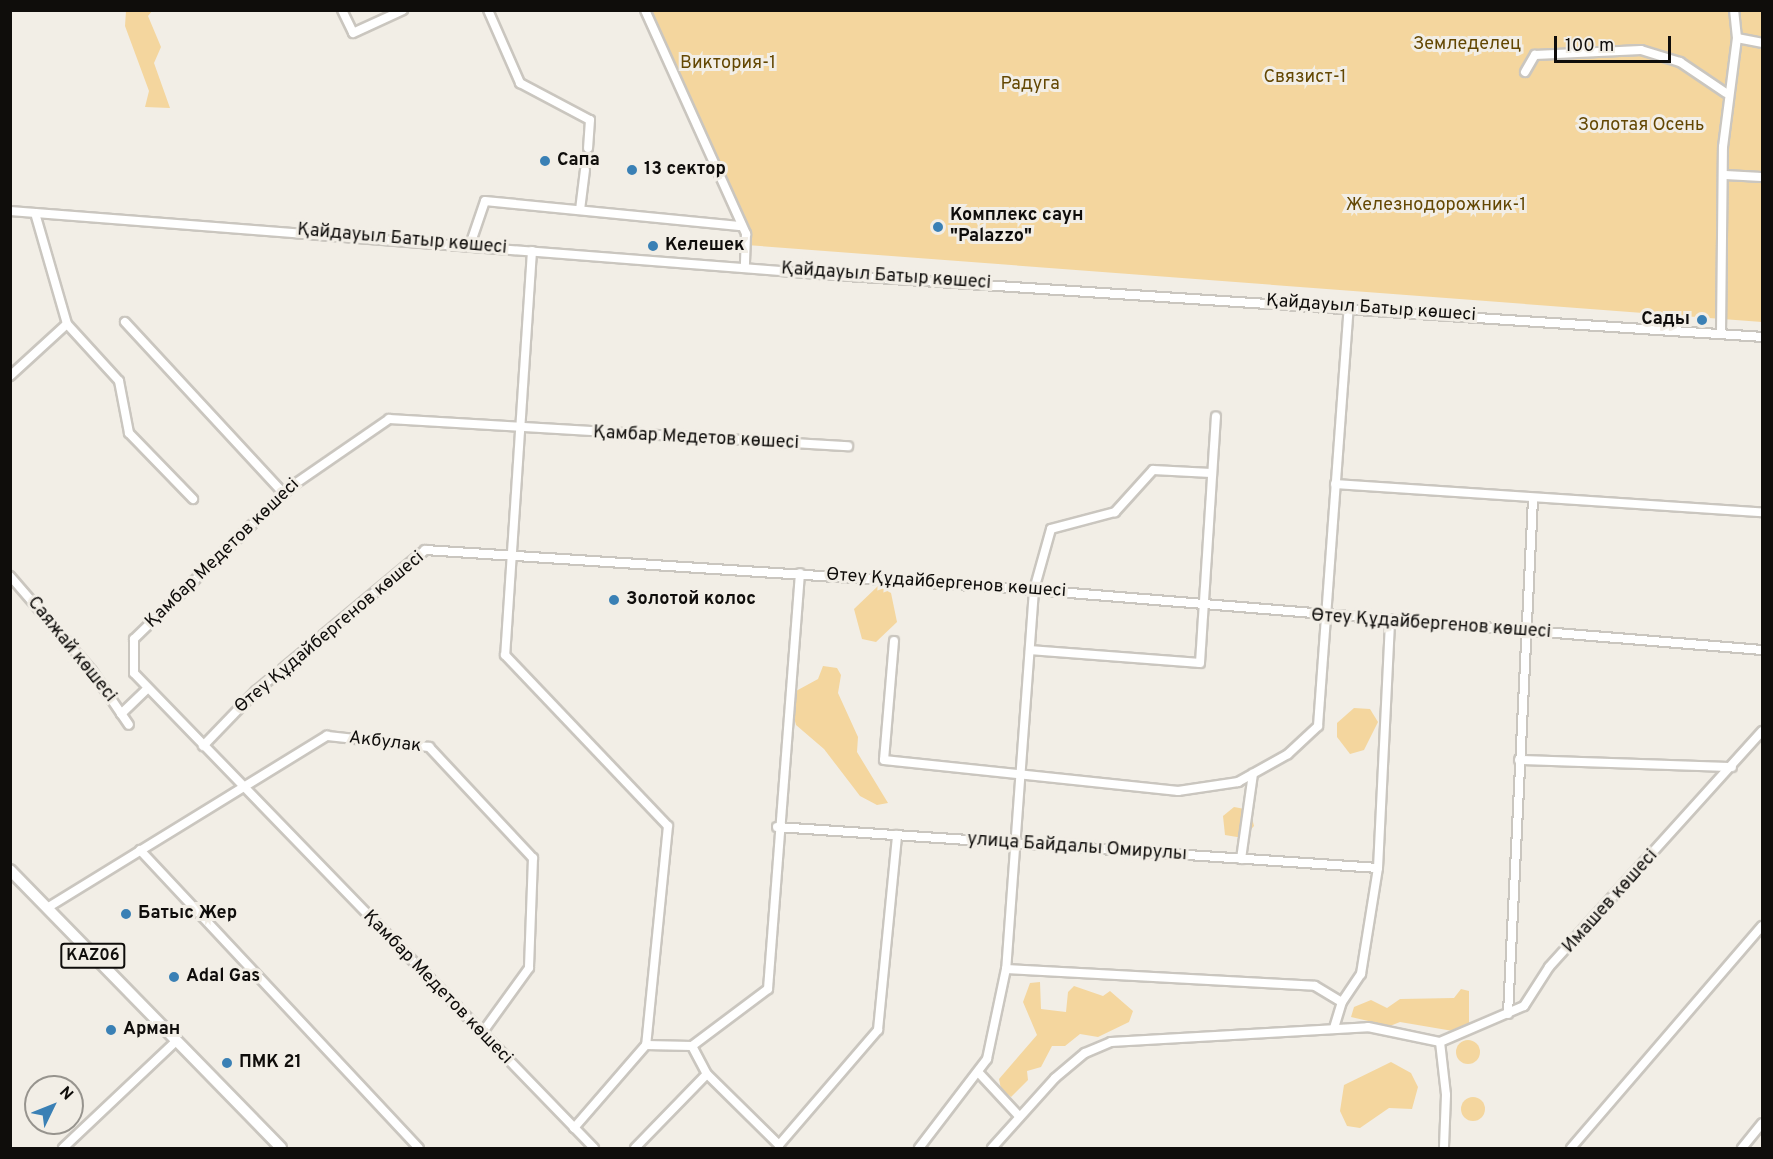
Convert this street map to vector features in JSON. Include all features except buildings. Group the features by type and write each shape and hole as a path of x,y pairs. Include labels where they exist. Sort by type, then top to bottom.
{"highway":[{"name":"KАZ06","path":"10,870 281,1149"}],"street":[{"path":"342,10 353,33 403,10"},
{"path":"488,10 520,83 590,120 588,148"},
{"path":"645,10 742,226 745,265"},
{"path":"1721,333 1726,93 1737,38 1734,10"},
{"path":"1737,38 1762,43"},
{"path":"1525,72 1535,55 1641,50 1680,62 1726,93"},
{"path":"580,210 585,170"},
{"path":"1725,175 1762,177"},
{"path":"470,245 483,202 742,226"},
{"name":"Қайдауыл Батыр көшесі","path":"10,211 532,251 1762,337"},
{"path":"35,213 67,324 120,381 129,433 193,499"},
{"path":"532,251 505,655 668,826 646,1046 574,1128"},
{"path":"894,641 884,760 1178,791 1209,790 1253,774 1288,754 1318,726 1349,307"},
{"path":"125,322 284,494"},
{"path":"10,376 67,324"},
{"path":"1030,650 1200,663 1216,417"},
{"name":"Қамбар Медетов көшесі","path":"594,1149 134,673 134,639 284,494 389,419 521,430 848,446"},
{"path":"919,1149 987,1059 1006,969 1035,590 1051,529 1115,512 1153,470 1211,473"},
{"path":"1335,484 1533,499 1762,512"},
{"path":"1508,1014 1524,632 1533,499"},
{"name":"Өтеу Құдайбергенов көшесі","path":"203,746 256,691 425,550 1035,590 1390,623 1762,650"},
{"path":"646,1046 692,1047 768,989 777,827 800,573"},
{"name":"Саяжай көшесі","path":"10,576 129,725"},
{"path":"1334,1028 1342,1002 1360,974 1378,868 1390,623"},
{"path":"121,714 148,688"},
{"name":"Имашев көшесі","path":"1440,1042 1524,1006 1549,967 1732,767 1762,731"},
{"name":"Акбулак","path":"47,908 327,736 429,747 533,858 529,968 482,1033"},
{"path":"1518,760 1732,767"},
{"path":"1240,859 1253,774"},
{"name":"улица Байдалы Омирулы","path":"777,827 1378,868"},
{"path":"692,1047 707,1074 781,1147 878,1030 897,835"},
{"path":"140,850 419,1149"},
{"path":"1570,1149 1762,926"},
{"path":"1006,969 1315,986 1342,1002"},
{"path":"992,1149 1018,1115 1085,1053 1111,1042 1280,1036 1334,1028 1368,1027 1440,1042 1446,1095 1444,1149"},
{"path":"63,1149 176,1041"},
{"path":"978,1073 1018,1115"},
{"path":"635,1149 707,1074"},
{"path":"1742,1149 1762,1123"}],"green space":[{"path":"126,11 152,11 148,16 161,47 154,63 170,108 145,107 149,91 125,26"},
{"path":"645,11 1762,11 1762,322 746,245 746,234"},
{"path":"878,586 891,593 897,622 876,642 862,639 854,609"},
{"path":"823,666 837,668 841,675 838,693 858,737 857,752 888,803 877,805 860,796 824,749 796,725 791,706 796,691 818,679"},
{"path":"1354,708 1370,709 1378,722 1364,750 1350,754 1337,737 1337,723"},
{"path":"1234,807 1250,810 1254,826 1243,838 1225,835 1223,816"},
{"path":"1040,982 1041,1009 1066,1012 1068,992 1074,986 1103,996 1110,991 1133,1011 1129,1022 1098,1037 1080,1034 1065,1046 1052,1046 1041,1067 1027,1071 1028,1080 1011,1097 1001,1089 999,1079 1037,1035 1023,1002 1030,983"},
{"path":"1461,989 1469,991 1469,1026 1453,1031 1400,1022 1390,1026 1351,1017 1354,1007 1371,1000 1387,1008 1400,999 1454,998"},
{"path":"1468,1040 1477,1043 1480,1052 1477,1061 1468,1064 1459,1061 1456,1052 1459,1043"},
{"path":"1391,1062 1411,1073 1418,1087 1412,1109 1389,1108 1360,1128 1347,1126 1340,1111 1344,1085"},
{"path":"1473,1097 1481,1101 1485,1109 1481,1117 1473,1121 1465,1117 1461,1109 1465,1101"}],"tunnel":[{"path":"585,170 588,148"}],"place":[{"name":"Сапа","path":"545,161"},
{"name":"13 сектор","path":"632,170"},
{"name":"Комплекс саун \"Palazzo\"","path":"938,227"},
{"name":"Келешек","path":"653,246"},
{"name":"Сады","path":"1702,320"},
{"name":"Золотой колос","path":"614,600"},
{"name":"Батыс Жер","path":"126,914"},
{"name":"Adal Gas","path":"174,977"},
{"name":"Арман","path":"111,1030"},
{"name":"ПМК 21","path":"227,1063"}],"park label":[{"name":"Земледелец","path":"1467,45"},
{"name":"Виктория-1","path":"728,64"},
{"name":"Связист-1","path":"1305,78"},
{"name":"Радуга","path":"1030,85"},
{"name":"Золотая Осень","path":"1641,126"},
{"name":"Железнодорожник-1","path":"1436,206"}]}
